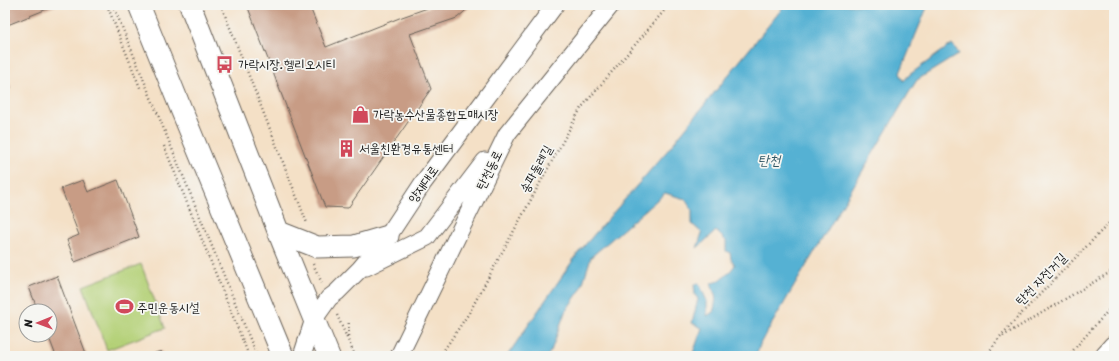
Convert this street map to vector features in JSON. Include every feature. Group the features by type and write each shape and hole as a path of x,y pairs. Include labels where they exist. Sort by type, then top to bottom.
{"highway":[{"path":"1106,356 1114,347"}],"main road":[{"path":"139,5 180,109 283,356"},
{"path":"190,5 329,356"},
{"path":"279,232 317,247 354,246 388,236"}],"street":[{"name":"양재대로","path":"302,356 314,319 329,298 360,270 388,236 423,183 555,5"},
{"name":"탄천동로","path":"399,356 507,134 611,5"},
{"path":"360,270 427,237 507,134"}],"path":[{"path":"107,5 141,90"},
{"path":"113,5 257,356"},
{"path":"221,5 317,247"},
{"name":"송파둘레길","path":"440,356 469,313 581,108 669,5"},
{"path":"164,146 249,356"},
{"name":"탄천 자전거길","path":"986,356 999,338 1022,312 1114,218"},
{"path":"999,338 1114,270"},
{"path":"1068,356 1114,304"},
{"path":"349,320 348,339 355,356"}],"green space":[{"name":"주민운동시설","path":"141,264 165,328 107,350 83,286"}],"water":[{"name":"탄천","path":"785,5 928,5 900,73 904,81 909,75 952,44 959,54 917,80 761,342 756,356 692,356 702,328 692,323 698,299 695,295 694,284 699,283 707,301 707,316 713,312 715,302 715,294 711,283 721,279 735,265 731,259 730,253 726,251 726,241 716,231 697,248 702,233 692,224 692,210 685,199 665,193 591,257 581,289 565,312 551,351 547,356 507,356 578,253 667,151"}],"building":[{"path":"5,5 57,5 5,26"},
{"name":"서울친환경유통센터","path":"247,5 309,5 326,47 436,5 472,5 457,18 410,34 431,89 348,208 325,207"},
{"path":"5,71 11,88 5,90"},
{"path":"83,180 88,192 118,180 139,237 75,262 67,240 79,235 61,188"},
{"path":"57,276 87,356 56,356 51,343 58,343 58,303 35,303 29,287"},
{"path":"161,351 163,356 147,356"}],"place":[{"name":"가락시장.헬리오시티","path":"225,64"},
{"name":"가락농수산물종합도매시장","path":"360,114"},
{"name":"서울친환경유통센터","path":"346,148"},
{"name":"주민운동시설","path":"124,307"}]}
